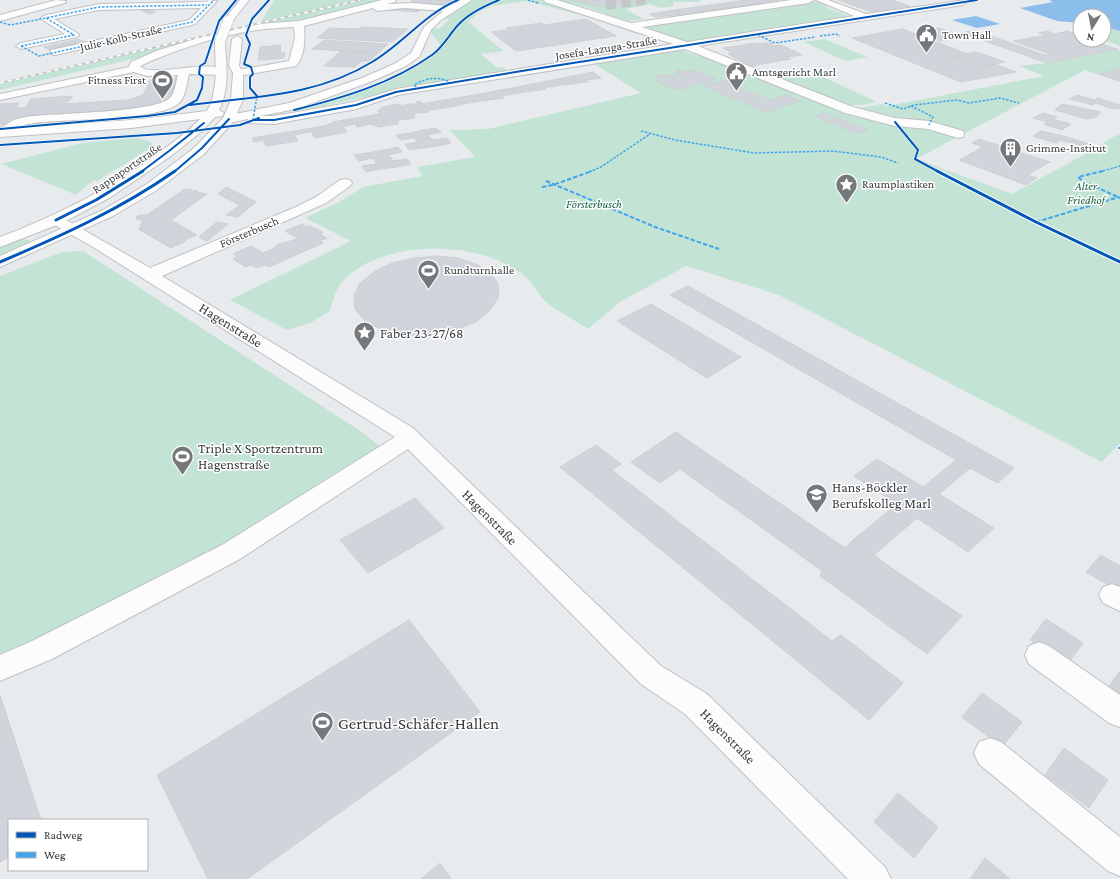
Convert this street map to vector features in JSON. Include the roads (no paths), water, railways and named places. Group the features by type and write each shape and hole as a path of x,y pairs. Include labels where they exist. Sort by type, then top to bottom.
{"street":[{"path":"0,18 65,0"},
{"path":"208,118 217,102 221,79 216,71 214,48 220,41 228,21 245,0"},
{"path":"231,114 237,100 238,73 234,66 237,39 244,20 259,0"},
{"path":"134,69 135,64 148,58 205,39 258,27 300,24 392,0"},
{"path":"438,8 455,0"},
{"path":"0,141 68,137 292,106 366,80 400,65 415,55 427,29 438,18 450,9 468,0"},
{"path":"548,0 686,45 849,110 895,122 929,125 958,134"},
{"path":"631,26 809,0"},
{"path":"820,0 866,17"},
{"name":"Josefa-Lazuga-Straße","path":"253,120 274,120 356,105 396,92 418,88 961,1"},
{"path":"10,25 99,7 211,3"},
{"name":"Julie-Kolb-Straße","path":"46,18 74,35 21,46 39,56 192,22 211,3"},
{"path":"361,7 373,9 387,6 450,9"},
{"path":"238,73 292,64 295,61 300,38 300,24"},
{"path":"0,97 134,69 142,73 216,71"},
{"path":"0,133 25,121 138,111 158,108 170,104 175,101 184,71"},
{"path":"179,118 200,107 216,71"},
{"name":"Rappaportstraße","path":"0,242 65,225 114,209 172,173 199,151 231,114"},
{"path":"0,133 72,129 179,118 208,118"},
{"name":"Rappaportstraße","path":"0,262 65,225 91,203 157,162 208,118"},
{"name":"Försterbusch","path":"149,275 301,210 321,200 345,183"},
{"name":"Hagenstraße","path":"65,225 405,433 651,675 696,704 873,879"},
{"path":"0,668 42,650 231,552 410,438"},
{"path":"1039,655 1120,713"},
{"path":"990,753 1120,859"}],"water":[{"path":"1049,0 1120,0 1120,31 1112,29 1112,8 1072,8 1072,22 1057,21 1020,8 1053,2"},
{"path":"976,16 1000,24 977,28 952,20"}],"tunnel":[{"path":"606,5 645,0"}],"railway":[{"path":"0,83 360,0"}],"place":[{"name":"Town Hall","path":"927,54"},
{"name":"Amtsgericht Marl","path":"736,92"},
{"name":"Fitness First","path":"162,100"},
{"name":"Grimme-Institut","path":"1010,168"},
{"name":"Raumplastiken","path":"846,204"},
{"name":"Rundturnhalle","path":"428,290"},
{"name":"Faber 23-27/68","path":"365,352"},
{"name":"Triple X Sportzentrum Hagenstraße","path":"183,476"},
{"name":"Hans-Böckler Berufskolleg Marl","path":"817,514"},
{"name":"Gertrud-Schäfer-Hallen","path":"322,742"}],"park label":[{"name":"Alter Friedhof","path":"1086,193"}]}
